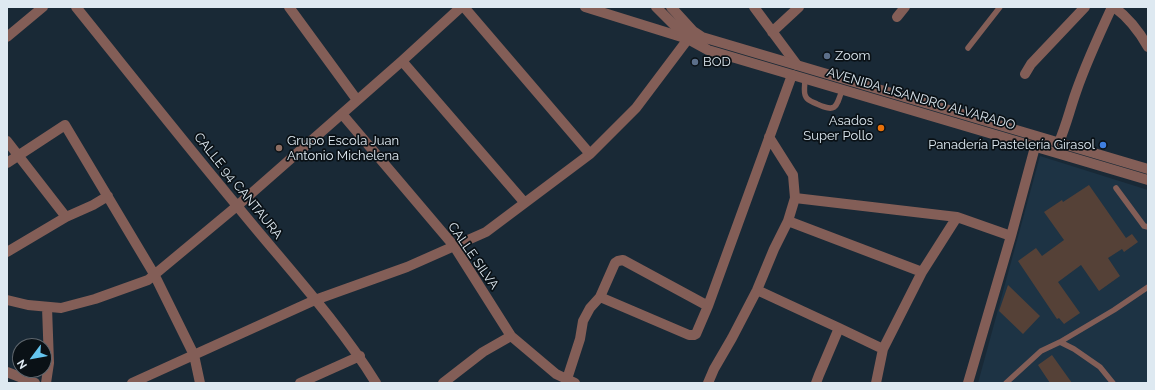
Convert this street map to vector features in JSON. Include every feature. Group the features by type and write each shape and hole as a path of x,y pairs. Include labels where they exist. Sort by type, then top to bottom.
{"street":[{"path":"7,36 43,7"},
{"name":"CALLE 94 CANTAURA","path":"76,7 360,356 376,383"},
{"path":"289,7 357,100"},
{"path":"7,300 28,305 61,308 95,299 148,280 237,206 462,7 590,154"},
{"path":"585,7 691,35"},
{"path":"656,7 691,35"},
{"path":"671,7 691,35"},
{"path":"754,7 797,65"},
{"path":"772,32 799,7"},
{"path":"897,17 906,7"},
{"path":"1025,74 1031,64 1085,7"},
{"path":"1059,142 1099,34 1113,7 1135,26 1148,48"},
{"path":"132,383 315,300 407,267 486,232 524,202 590,154 636,108 691,35"},
{"name":"AVENIDA LISANDRO ALVARADO","path":"691,35 1148,169"},
{"name":"AVENIDA LISANDRO ALVARADO","path":"691,35 708,50 1148,180"},
{"path":"402,61 524,202"},
{"path":"600,297 689,335 694,336 696,334 708,306 792,75"},
{"name":"CALLE SILVA","path":"342,114 454,246 511,336 556,374 572,381"},
{"path":"7,163 65,125 154,274 194,355 200,383"},
{"path":"708,383 756,290 788,221 796,198 793,175 769,137"},
{"path":"7,141 66,217"},
{"path":"968,383 1011,236 1035,147"},
{"path":"7,252 66,217 93,205 108,196"},
{"path":"796,198 957,217 1011,236"},
{"path":"876,383 883,349 922,272 957,217"},
{"path":"788,221 922,272"},
{"path":"572,381 583,321 590,308 600,297 615,263 618,261 623,260 708,306"},
{"path":"756,290 883,349"},
{"path":"46,383 49,363 47,307"},
{"path":"816,383 839,328"},
{"path":"443,383 482,352 511,336"},
{"path":"300,383 360,356"},
{"path":"7,372 35,383"}],"lane":[{"path":"968,48 1000,7"},
{"path":"805,79 806,98 827,109 836,106 842,90"},
{"path":"1116,188 1144,226 1148,227"},
{"path":"1006,383 1041,351 1060,342 1114,310 1148,287"},
{"path":"1060,342 1074,349 1100,367 1113,383"}],"shaded area":[{"path":"1040,156 1148,190 1148,383 978,383"}],"building":[{"path":"1089,185 1126,238 1132,234 1138,242 1124,252 1122,249 1108,258 1120,276 1099,291 1081,265 1058,282 1080,313 1064,324 1059,318 1057,319 1018,261 1036,248 1042,256 1064,240 1044,212 1062,200 1063,202"},
{"path":"1008,285 1040,316 1023,334 999,311"},
{"path":"1052,355 1072,383 1050,383 1038,365"}],"place":[{"name":"Zoom","path":"827,56"},
{"name":"BOD","path":"695,62"},
{"name":"Asados Super Pollo","path":"881,128"},
{"name":"Panadería Pastelería Girasol","path":"1103,145"},
{"name":"Grupo Escola Juan Antonio Michelena","path":"279,148"}]}
